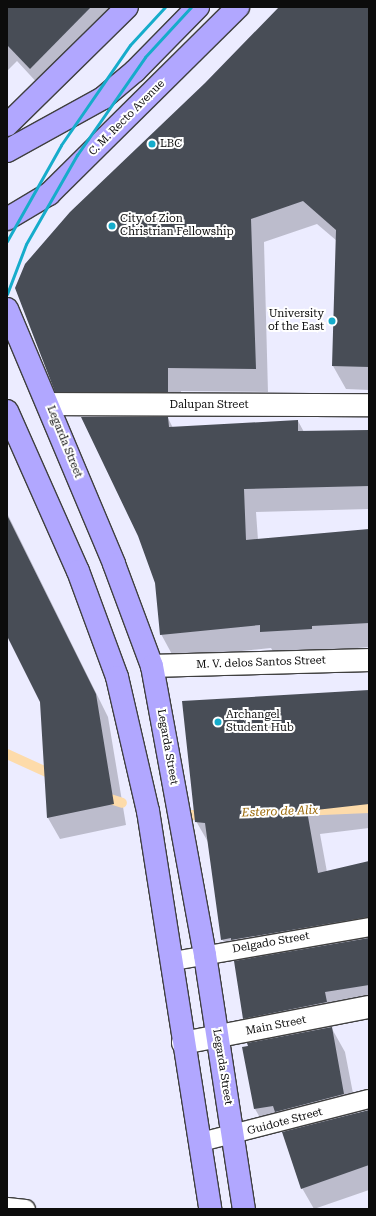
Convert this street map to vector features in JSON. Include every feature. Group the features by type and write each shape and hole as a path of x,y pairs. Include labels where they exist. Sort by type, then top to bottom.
{"main road":[{"path":"7,125 127,7"},
{"path":"7,151 104,98 135,71 198,7"},
{"name":"C. M. Recto Avenue","path":"7,219 48,194 238,7"},
{"name":"Legarda Street","path":"7,309 48,404 152,666 205,955 244,1209"},
{"path":"7,411 78,571 117,677 148,811 173,961 183,1043 201,1142 210,1209"}],"street":[{"name":"Dalupan Street","path":"48,404 369,405"},
{"name":"M. V. delos Santos Street","path":"152,666 369,660"},
{"name":"Main Street","path":"183,1043 369,1007"}],"lane":[{"name":"Delgado Street","path":"173,961 369,927"},
{"name":"Guidote Street","path":"201,1142 232,1134 249,1132 369,1099"},
{"path":"7,1207 26,1209"}],"building":[{"path":"7,7 91,7 30,69 7,45"},
{"path":"279,7 369,7 369,367 332,366 336,230 303,201 251,219 256,369 168,368 168,392 55,392 15,288 25,264 70,212 205,83"},
{"path":"81,417 168,417 169,427 298,420 298,431 369,430 369,486 244,489 246,540 369,529 369,623 312,626 312,629 260,632 260,625 160,635 155,583 138,536"},
{"path":"7,515 96,694 114,804 47,818 40,702 7,636"},
{"path":"369,690 369,804 307,811 318,873 369,861 369,917 231,940 231,938 221,940 205,823 195,822 182,701"},
{"path":"369,938 369,985 325,992 327,1002 243,1019 234,961"},
{"path":"332,1027 344,1094 275,1112 273,1106 254,1109 242,1047 248,1046 247,1043"},
{"path":"369,1110 369,1165 301,1189 282,1132"}],"waterway":[{"name":"Estero de Alix","path":"7,754 55,776"},
{"name":"Estero de Alix","path":"101,796 122,803"},
{"name":"Estero de Alix","path":"299,811 369,808"},
{"name":"Estero de Alix","path":"191,815 207,815"}],"railway":[{"path":"7,241 61,145 130,45 165,7"},
{"path":"7,294 26,244 77,155 145,57 191,7"}],"place":[{"name":"LBC","path":"152,144"},
{"name":"City of Zion Christrian Fellowship","path":"112,226"},
{"name":"University of the East","path":"332,321"},
{"name":"Archangel Student Hub","path":"218,722"}]}
